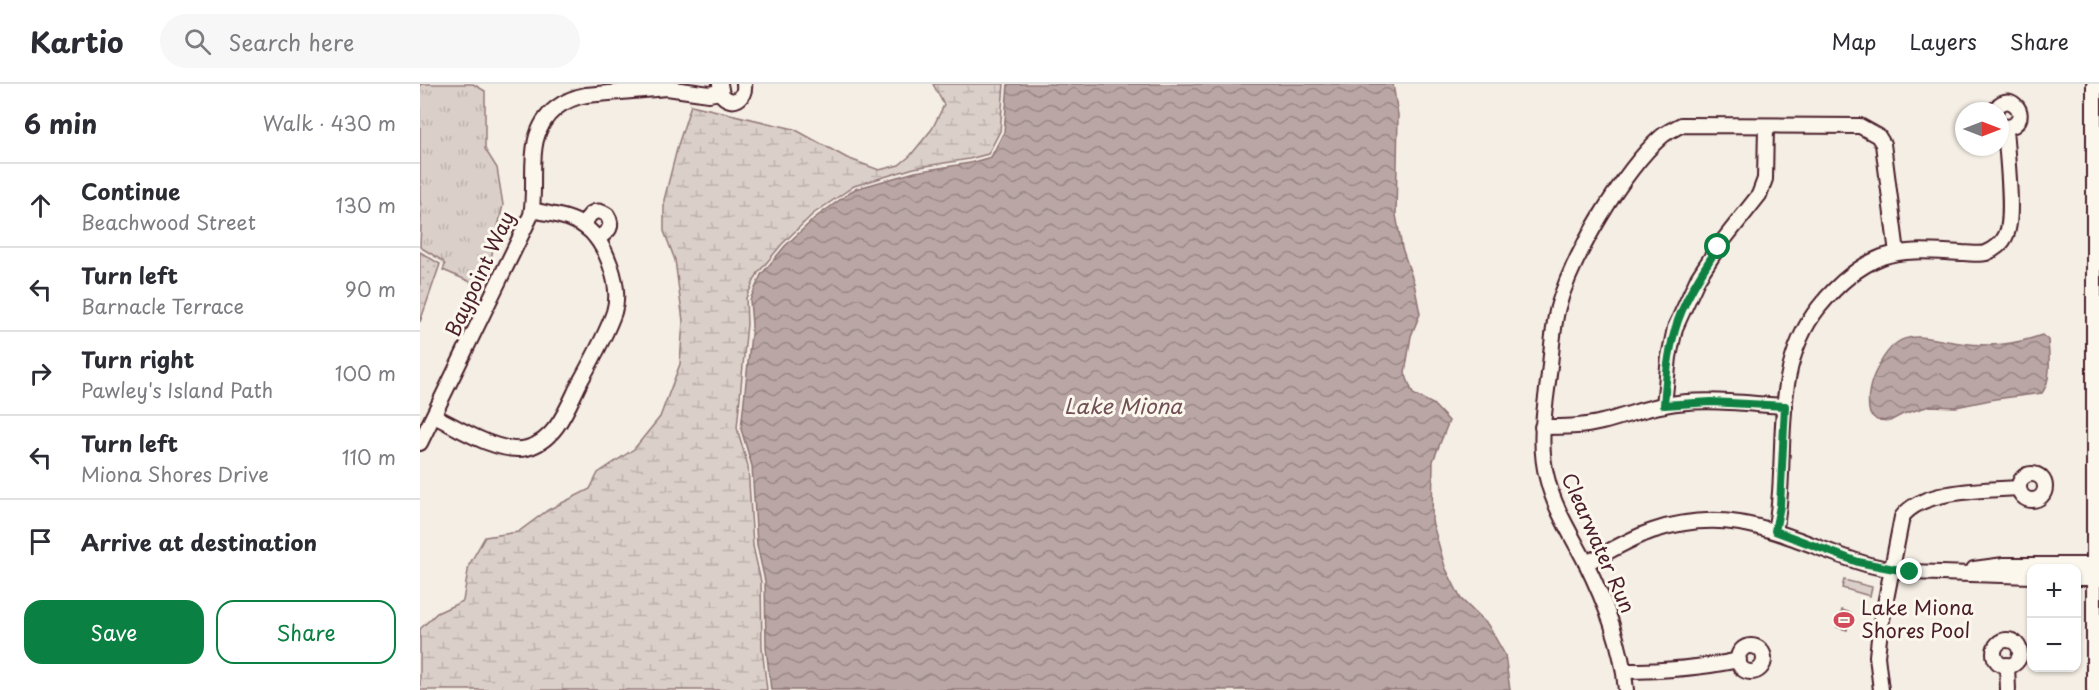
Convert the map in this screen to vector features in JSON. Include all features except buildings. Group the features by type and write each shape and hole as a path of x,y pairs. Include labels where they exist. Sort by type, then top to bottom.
{"street":[{"name":"Baypoint Way","path":"420,443 532,210 534,146 538,129 549,114 576,96 626,91 667,88 709,94 720,88 726,99 736,100 744,94 744,84"},
{"path":"2094,84 2097,572 2094,690"},
{"path":"2009,102 2016,106 2019,113 2018,121 2009,126"},
{"name":"Clearwater Run","path":"1626,690 1614,626 1586,563 1553,500 1542,454 1542,427 1558,306 1592,231 1631,169 1662,135 1681,125 1860,126 1878,136 1883,144 1897,254"},
{"path":"1664,405 1669,357 1675,328 1698,278 1718,247 1759,195 1765,179 1766,126"},
{"path":"1775,531 1780,506 1786,382 1796,347 1818,308 1849,275 1882,258 1916,252 1985,253 2001,243 2007,235 2010,219 2005,156"},
{"path":"434,416 494,445 513,449 528,448 551,434 560,422 615,311 616,284 608,257 597,239 584,226 569,219 532,210"},
{"path":"584,226 592,212 600,211 607,215 611,224 609,230 597,239"},
{"path":"1542,427 1600,423 1664,405 1711,402 1785,406"},
{"path":"1881,690 1878,647 1902,517 1907,510 1924,500 1969,491 2019,488"},
{"path":"1586,563 1651,531 1695,521 1722,521 1754,525 1775,531 1858,562 1892,570 2027,576"},
{"path":"1951,574 1984,566 2004,565 2097,572"},
{"path":"2081,577 2097,572"},
{"path":"1624,671 1681,669 1739,660"},
{"path":"2007,665 2008,690"}],"green space":[{"path":"420,84 473,84 485,91 485,149 497,168 503,205 489,267 480,286 443,270 445,265 443,261 420,247"},
{"path":"933,84 1004,84 1000,131 988,154 914,168 854,186 813,214 782,244 758,273 746,298 747,324 737,428 748,466 753,546 761,582 762,648 767,690 420,690 420,629 437,613 463,601 469,565 485,537 518,532 548,510 590,489 598,473 634,449 660,417 680,364 683,321 675,260 664,231 664,200 691,105 794,129 847,158 879,170 899,165 910,156 932,129 944,105"},
{"path":"420,252 440,264 420,322"},
{"path":"1844,580 1872,587 1870,596 1842,588"}],"water":[{"name":"Lake Miona","path":"1008,84 1393,84 1398,115 1396,215 1402,248 1414,283 1420,314 1411,336 1405,373 1413,394 1433,404 1449,421 1433,461 1432,521 1445,567 1461,599 1488,625 1505,655 1510,690 771,690 766,648 765,581 757,545 752,466 741,429 752,325 750,300 761,275 785,246 816,217 855,189 915,172 970,163 991,157 1004,132"},
{"path":"2042,335 2048,340 2049,375 2042,393 1956,407 1930,406 1903,414 1890,421 1877,420 1870,414 1869,397 1875,374 1885,355 1902,340 1922,337 1992,345"},
{"name":"Lake Miona Shores Pool","path":"1842,610 1851,613 1847,630 1837,627"}],"place":[{"name":"Lake Miona Shores Pool","path":"1844,620"}],"route":[{"path":"1718,247 1698,278 1675,328 1669,357 1664,405 1711,402 1785,406 1780,506 1775,531 1858,562 1910,572"}]}
